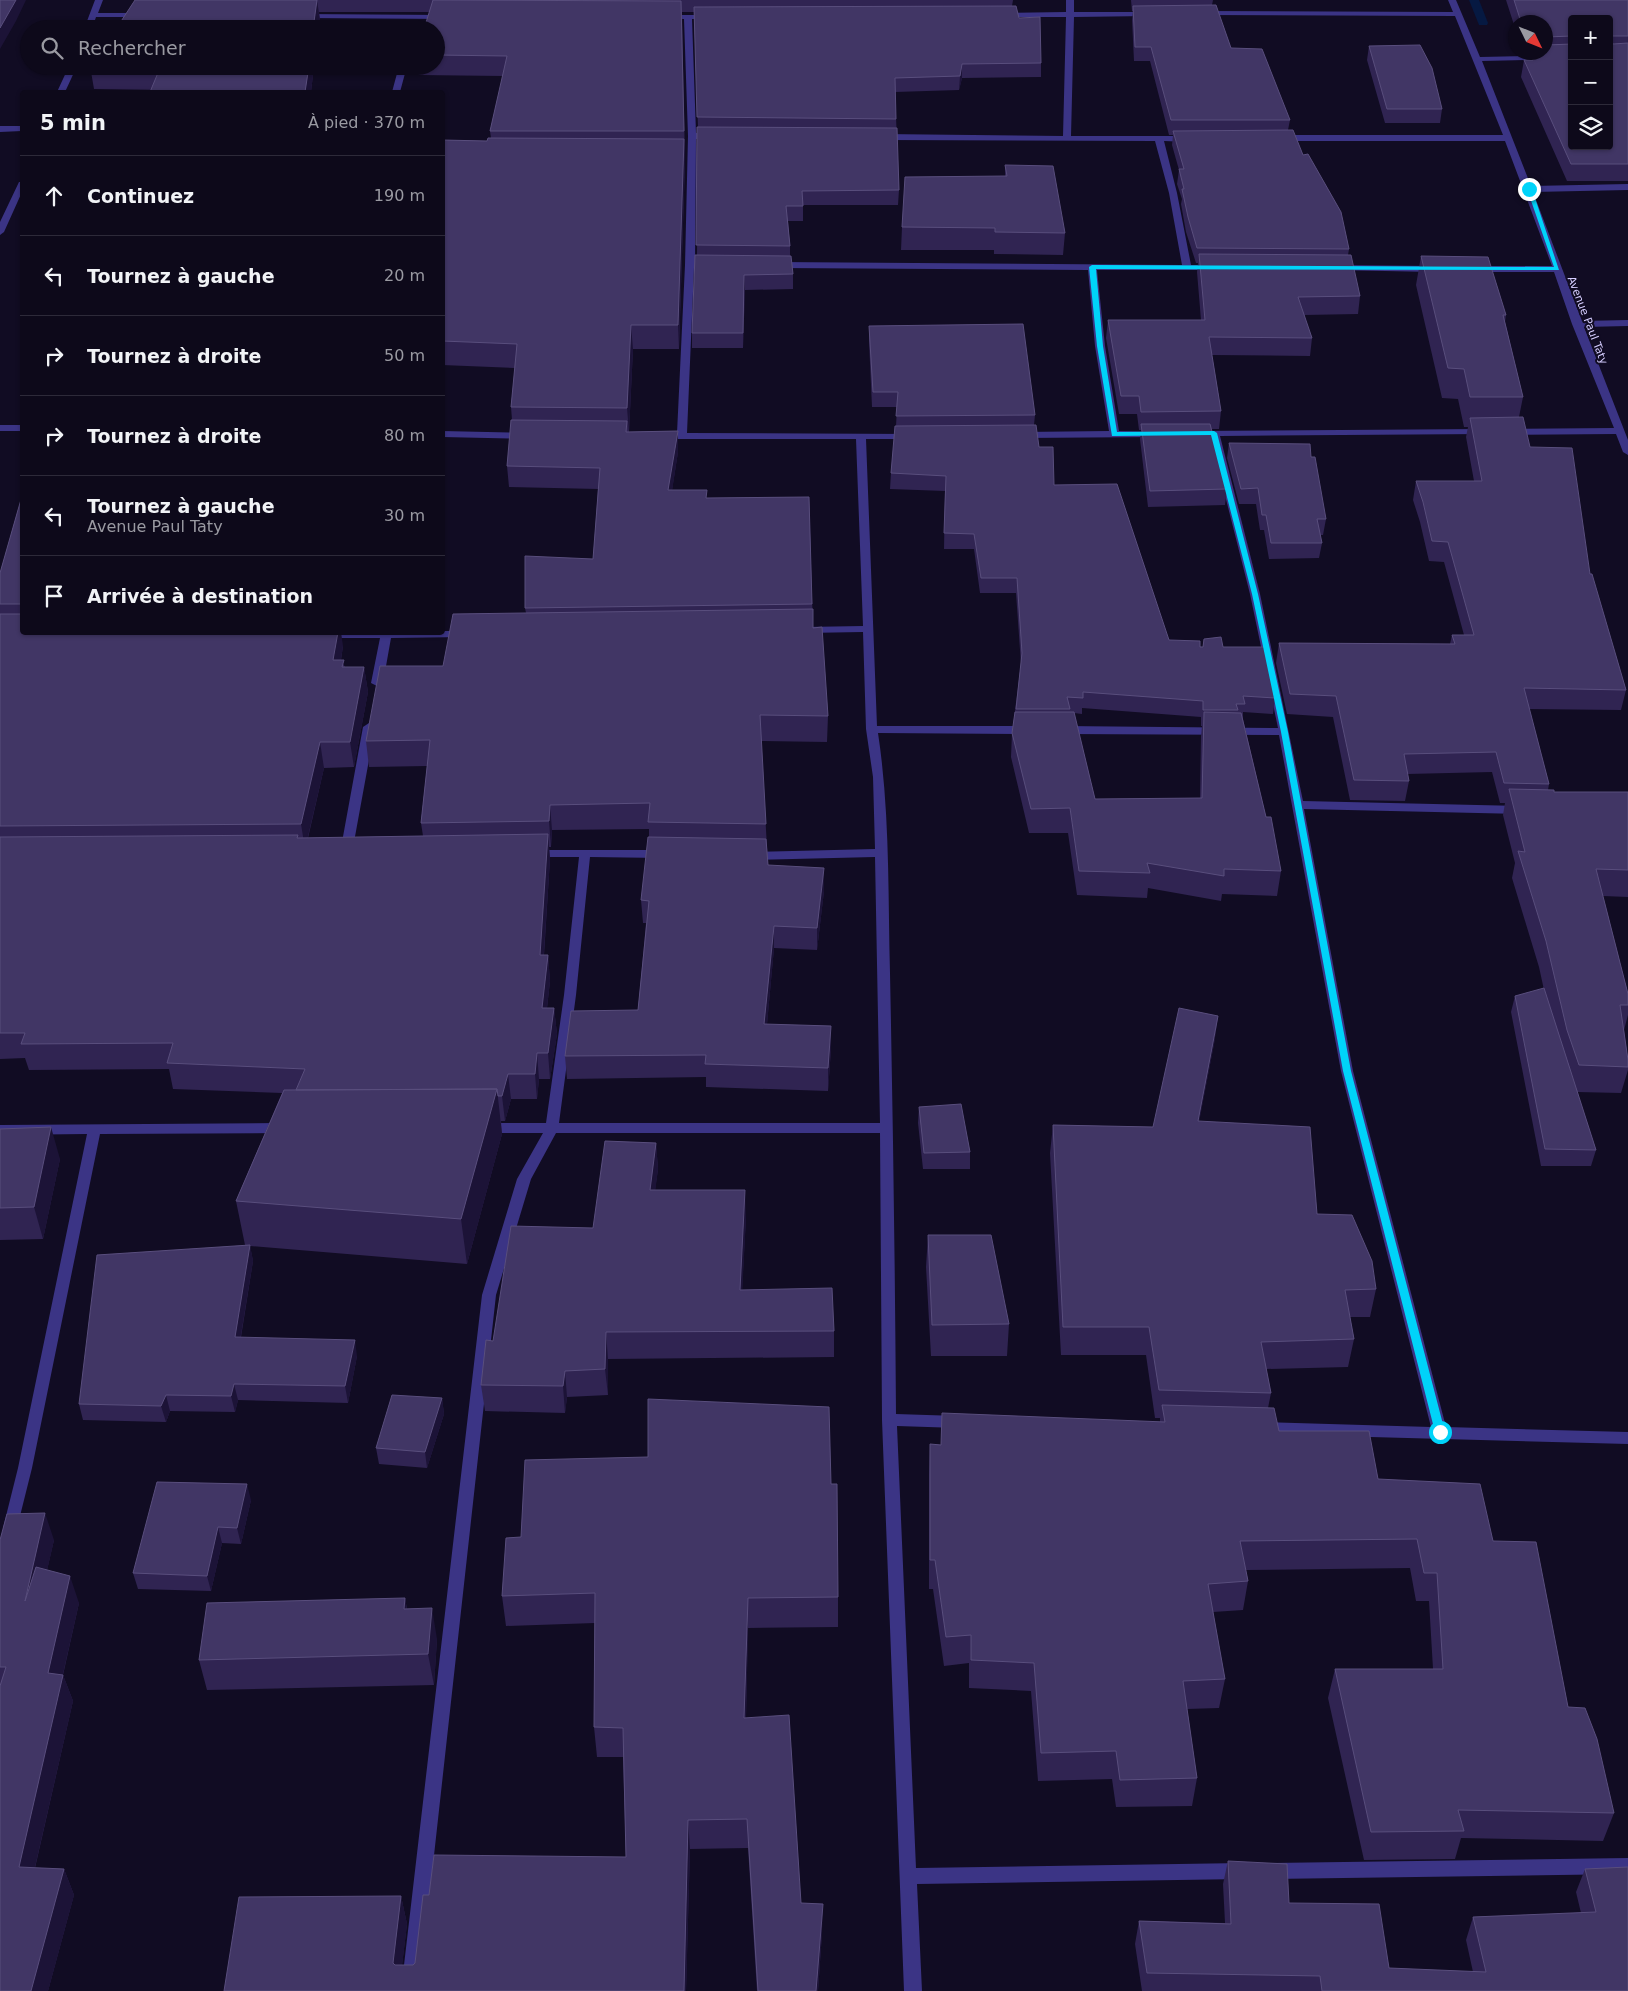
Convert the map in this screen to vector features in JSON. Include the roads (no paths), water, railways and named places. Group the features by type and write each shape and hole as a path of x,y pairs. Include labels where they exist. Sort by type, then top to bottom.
{"street":[{"path":"92,20 99,0"},
{"path":"1067,139 1070,0"},
{"name":"Avenue Paul Taty","path":"1452,0 1478,59 1529,189 1577,324 1628,452"},
{"path":"992,15 1160,14"},
{"path":"1190,14 1458,14"},
{"path":"94,15 152,16"},
{"path":"297,16 454,17"},
{"path":"661,17 717,17"},
{"path":"682,436 690,265 685,157 692,136 688,17"},
{"path":"1478,59 1568,57"},
{"path":"62,90 69,75"},
{"path":"397,90 401,75"},
{"path":"0,129 20,129"},
{"path":"692,136 721,136"},
{"path":"869,137 1198,139"},
{"path":"1266,139 1509,138"},
{"path":"1159,140 1173,193 1187,268"},
{"path":"1529,189 1628,187"},
{"path":"0,232 19,200"},
{"path":"690,265 719,265"},
{"path":"768,265 1226,268"},
{"path":"1092,267 1100,346 1114,434"},
{"path":"1323,268 1450,269"},
{"path":"1469,269 1557,269"},
{"path":"1577,324 1628,323"},
{"path":"0,428 20,428"},
{"path":"1187,433 1619,431"},
{"path":"1214,433 1255,594 1284,732 1347,1071 1440,1432"},
{"path":"445,434 540,436"},
{"path":"1010,435 1168,434"},
{"path":"653,436 917,436"},
{"path":"860,437 872,729 879,777 887,1128 888,1420 913,1991"},
{"path":"790,630 868,629"},
{"path":"445,634 475,634"},
{"path":"309,635 386,635 375,693"},
{"path":"345,855 372,712"},
{"path":"872,729 1284,732"},
{"path":"1298,805 1533,810"},
{"path":"525,853 672,854"},
{"path":"410,1991 489,1294 524,1179 552,1129 570,995 585,853"},
{"path":"740,856 881,853"},
{"path":"0,1130 296,1128"},
{"path":"473,1128 887,1128"},
{"path":"7,1539 25,1468 94,1130"},
{"path":"888,1420 977,1422"},
{"path":"1243,1428 1628,1438"},
{"path":"908,1876 1628,1866"}],"waterway":[{"path":"1474,0 1483,23"}]}
